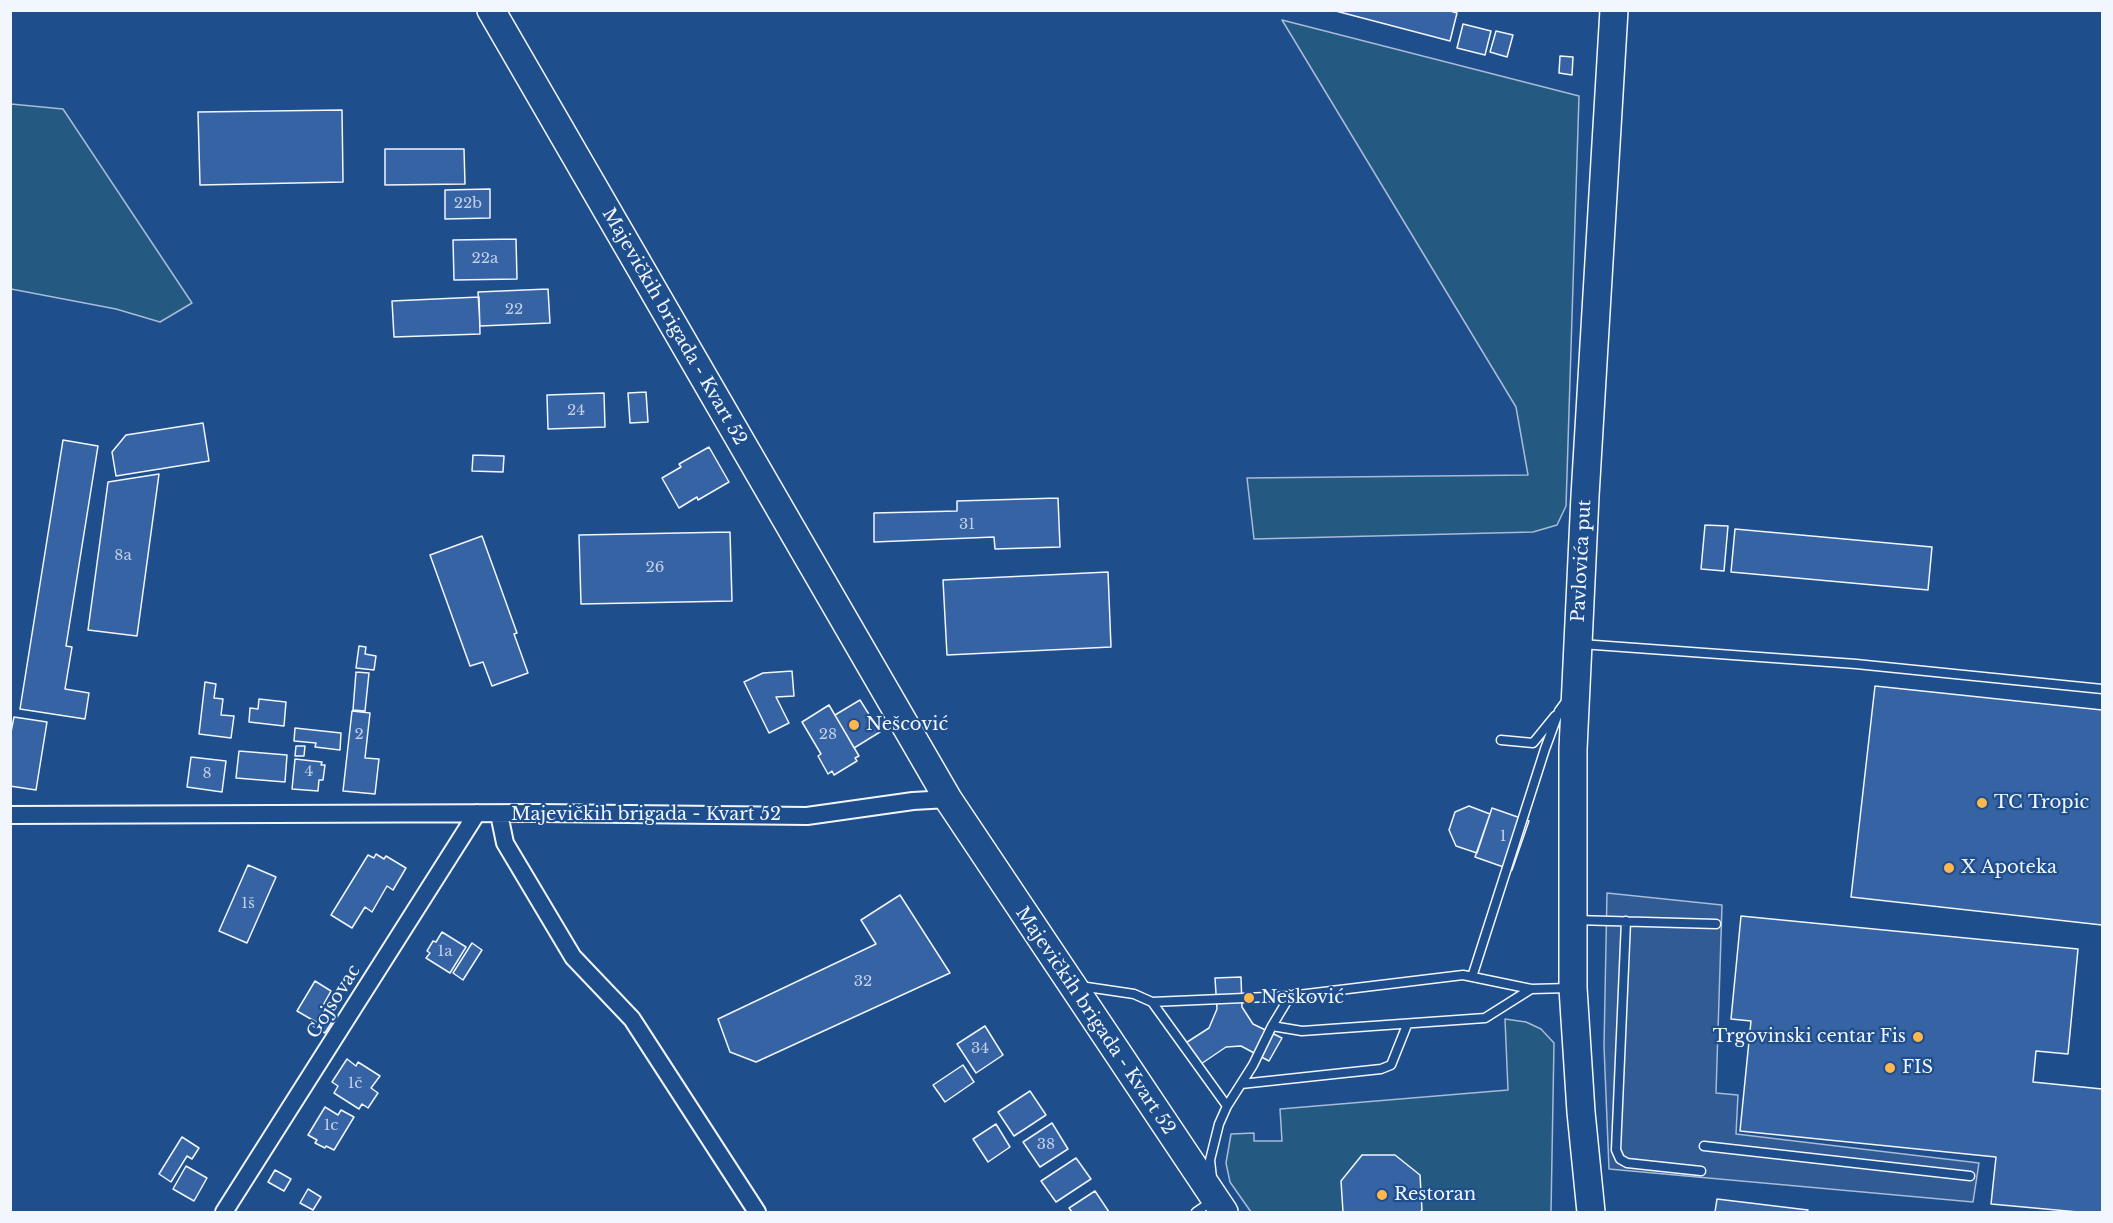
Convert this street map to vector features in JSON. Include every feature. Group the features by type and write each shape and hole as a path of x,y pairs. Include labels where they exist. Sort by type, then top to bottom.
{"main road":[{"name":"Majevičkih brigada - Kvart 52","path":"491,10 948,799 1071,985 1212,1208"},
{"name":"Pavlovića put","path":"1581,1112 1572,920 1573,748 1614,10"},
{"path":"1578,1212 1581,1112"},
{"path":"1581,1112 1591,1212"}],"street":[{"name":"Majevičkih brigada - Kvart 52","path":"757,1212 632,1019 573,957 505,843 499,814 807,816 913,801 948,799"},
{"name":"Gojsovac","path":"224,1212 477,813"},
{"path":"10,814 499,814"}],"lane":[{"path":"1578,644 1856,664 2103,689"},
{"path":"1501,740 1533,743 1575,689"},
{"path":"1472,977 1498,891 1559,711"},
{"path":"1572,920 1716,924"},
{"path":"1626,921 1616,1150 1620,1159 1627,1163 1701,1171"},
{"path":"1071,985 1134,994 1152,1002 1290,996 1463,975 1531,989 1574,988"},
{"path":"1272,1026 1302,1031 1485,1018 1531,989"},
{"path":"1212,1208 1210,1160 1219,1124 1290,996"},
{"path":"1152,1002 1227,1106"},
{"path":"1241,1084 1381,1069 1391,1065 1407,1024"},
{"path":"1704,1146 1970,1176"}],"shaded area":[{"path":"1282,20 1579,96 1566,506 1557,525 1533,532 1254,539 1247,478 1528,475 1516,407"},
{"path":"11,104 63,109 192,303 160,322 116,309 11,289"},
{"path":"1607,893 1722,905 1716,1093 1738,1095 1736,1134 1979,1163 1973,1202 1609,1169 1604,1046"},
{"path":"1505,1019 1526,1022 1541,1029 1554,1043 1551,1212 1251,1212 1230,1182 1226,1163 1231,1134 1254,1133 1254,1141 1282,1141 1280,1109 1508,1090"}],"building":[{"path":"1332,10 1447,10 1457,13 1450,41"},
{"path":"1463,24 1491,31 1485,55 1457,48"},
{"path":"1496,31 1513,35 1507,57 1490,52"},
{"path":"1560,56 1573,57 1572,75 1559,73"},
{"path":"342,110 343,182 200,185 198,112"},
{"path":"385,149 464,149 465,184 385,185"},
{"path":"490,189 490,218 445,219 445,190"},
{"path":"516,239 517,279 454,280 453,240"},
{"path":"548,289 550,323 480,326 478,292"},
{"path":"479,297 480,334 394,337 392,301"},
{"path":"646,392 648,422 630,423 628,393"},
{"path":"604,393 605,427 548,429 547,395"},
{"path":"203,423 209,461 116,476 112,452 126,435"},
{"path":"63,440 98,446 66,646 72,647 65,689 89,693 85,719 20,709"},
{"path":"709,447 729,482 679,508 662,478 681,467 679,464"},
{"path":"473,455 504,456 503,472 472,471"},
{"path":"159,474 137,636 88,630 108,482"},
{"path":"1058,498 1060,547 995,549 994,537 874,542 874,513 957,511 957,501"},
{"path":"1705,525 1728,526 1724,571 1701,569"},
{"path":"1735,529 1932,547 1928,590 1731,572"},
{"path":"730,532 732,601 581,604 579,535"},
{"path":"482,536 517,633 514,634 528,673 492,686 483,662 470,666 430,555"},
{"path":"1108,572 1111,647 947,655 943,580"},
{"path":"359,646 366,647 365,654 376,656 374,670 356,668"},
{"path":"792,671 794,696 776,697 789,723 769,733 744,682 763,673"},
{"path":"356,672 369,673 365,711 353,710"},
{"path":"205,682 216,684 214,698 223,699 221,715 234,716 231,738 199,734"},
{"name":"TC Tropic","path":"1875,686 2102,710 2102,925 1851,897"},
{"path":"259,699 286,702 284,726 249,722 250,708 258,709"},
{"path":"860,700 880,732 854,748 835,715"},
{"path":"829,705 859,756 855,758 857,761 834,775 832,771 828,774 818,756 821,754 802,722"},
{"path":"352,711 370,713 365,758 379,759 375,794 343,791"},
{"path":"14,717 47,722 36,790 10,786 10,737"},
{"path":"295,728 341,733 340,750 315,747 316,743 294,741"},
{"path":"296,746 305,746 304,756 295,756"},
{"path":"239,751 287,755 285,782 236,778"},
{"path":"191,757 226,761 222,792 187,787"},
{"path":"295,759 322,762 321,765 325,765 323,780 319,780 318,791 292,789"},
{"path":"1469,806 1490,814 1477,853 1456,846 1449,830 1455,812"},
{"path":"1492,808 1529,821 1512,870 1475,857"},
{"path":"376,854 384,859 386,856 406,868 393,890 387,886 372,912 365,907 352,928 331,915 368,855 374,858"},
{"path":"248,865 276,877 247,943 219,931"},
{"path":"900,895 950,973 756,1062 730,1052 718,1019 876,944 861,920"},
{"name":"FIS","path":"1741,916 2078,949 2068,1054 2036,1051 2033,1082 2102,1089 2102,1212 1991,1204 1996,1157 1740,1131 1751,1021 1731,1019"},
{"path":"442,932 466,947 450,973 426,958 433,941 436,942"},
{"path":"472,943 482,950 463,980 453,973"},
{"path":"1241,977 1242,1007 1253,1024 1282,1038 1269,1061 1241,1046 1226,1047 1195,1068 1181,1046 1209,1028 1217,1009 1215,978"},
{"path":"315,981 331,991 321,1009 335,1017 325,1033 313,1026 316,1022 297,1011"},
{"path":"985,1026 1003,1055 976,1073 957,1044"},
{"path":"347,1059 356,1066 358,1062 380,1076 371,1088 378,1093 368,1108 362,1104 359,1109 334,1093 338,1086 332,1082"},
{"path":"963,1065 974,1082 945,1102 933,1085"},
{"path":"1030,1091 1046,1115 1014,1136 998,1112"},
{"path":"325,1107 338,1115 341,1110 354,1117 334,1150 315,1143 317,1140 308,1135"},
{"path":"1052,1123 1068,1149 1040,1167 1023,1142"},
{"path":"996,1124 1010,1147 988,1162 973,1139"},
{"path":"182,1137 199,1148 192,1159 187,1156 171,1182 159,1174"},
{"name":"Restoran","path":"1362,1155 1395,1155 1420,1175 1422,1210 1420,1212 1343,1212 1341,1181"},
{"path":"1076,1158 1091,1179 1056,1202 1041,1181"},
{"path":"186,1166 207,1178 194,1201 173,1189"},
{"path":"275,1170 291,1179 284,1191 268,1182"},
{"path":"308,1189 321,1197 313,1210 300,1203"},
{"path":"1095,1191 1109,1212 1072,1212 1069,1208"},
{"path":"1717,1199 1808,1210 1807,1212 1715,1212"}],"place":[{"name":"Nešcović","path":"854,725"},
{"name":"TC Tropic","path":"1982,803"},
{"name":"X Apoteka","path":"1949,868"},
{"name":"Nešković","path":"1249,998"},
{"name":"Trgovinski centar Fis","path":"1918,1037"},
{"name":"FIS","path":"1890,1068"},
{"name":"Restoran","path":"1382,1195"}]}
